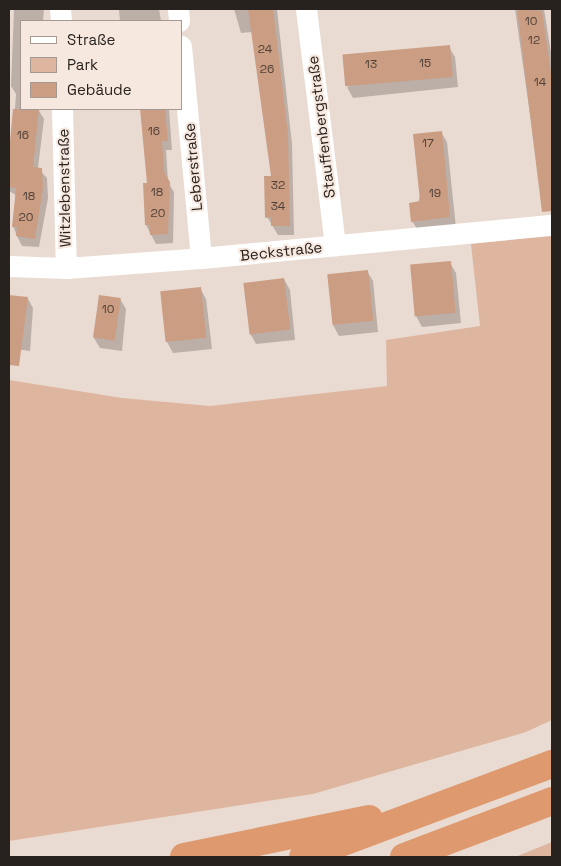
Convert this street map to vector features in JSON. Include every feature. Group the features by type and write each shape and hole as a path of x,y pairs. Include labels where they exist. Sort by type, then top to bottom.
{"highway":[{"path":"303,857 444,806 552,764"},
{"path":"412,855 552,801"},
{"path":"184,857 444,806"}],"street":[{"name":"Stauffenbergstraße","path":"306,9 335,245"},
{"name":"Leberstraße","path":"182,57 201,258"},
{"name":"Witzlebenstraße","path":"62,110 66,268"},
{"name":"Beckstraße","path":"9,266 66,268 201,258 552,225"}],"green space":[{"path":"552,235 552,720 526,732 313,794 9,841 9,380 122,398 210,406 387,386 386,340 480,326 471,244"},
{"path":"552,842 552,857 515,857"}],"building":[{"path":"248,9 273,9 288,134 290,226 271,226 271,217 265,218 264,176 271,176"},
{"path":"517,9 542,11 552,79 552,211 542,212"},
{"path":"450,45 453,77 345,86 342,54"},
{"path":"13,109 39,110 33,167 42,168 43,188 35,239 16,236 17,227 12,227 16,188 9,187 9,152"},
{"path":"140,110 165,110 168,141 162,141 164,172 170,182 168,234 150,235 149,225 145,225 143,183 147,183"},
{"path":"442,131 450,217 411,222 409,203 420,201 413,134"},
{"path":"451,261 456,313 415,316 410,265"},
{"path":"368,270 373,321 333,325 327,274"},
{"path":"284,278 290,330 250,335 243,283"},
{"path":"201,287 206,338 166,342 160,291"},
{"path":"9,295 28,297 19,366 9,365"},
{"path":"99,295 121,298 115,341 93,338"}]}
